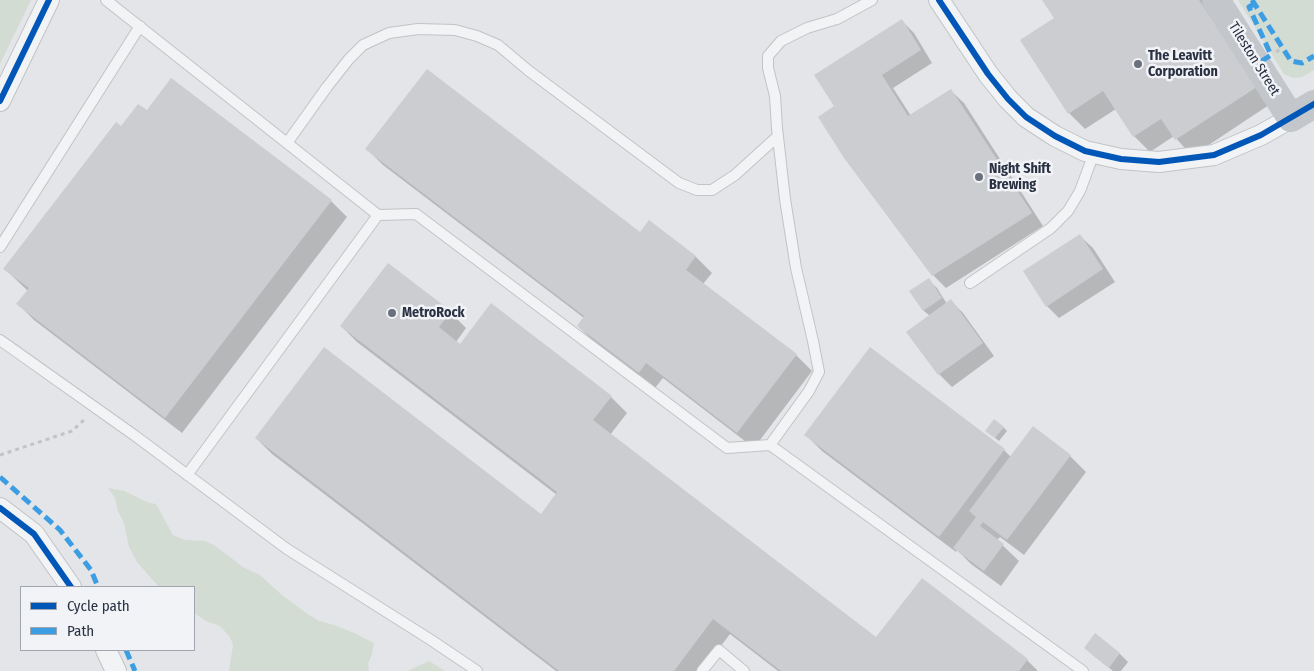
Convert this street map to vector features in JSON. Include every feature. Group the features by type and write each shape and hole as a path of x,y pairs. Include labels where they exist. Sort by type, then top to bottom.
{"main road":[{"name":"Tileston Street","path":"1216,0 1291,118"},
{"path":"1291,118 1314,104"}],"street":[{"path":"0,101 49,0"},
{"path":"939,0 988,74 1008,99 1026,117 1055,136 1085,151 1122,159 1159,162 1214,155 1261,135 1291,118"},
{"path":"0,508 34,534 70,586"},
{"path":"106,651 116,671"}],"lane":[{"path":"106,0 378,215 416,214 727,448 770,445 1083,671"},
{"path":"770,445 809,391 819,372 796,268 785,199 776,96 768,68 768,56 781,42 807,28 837,18 872,0"},
{"path":"0,247 140,26"},
{"path":"287,143 327,87 349,59 363,45 389,33 418,28 455,30 477,36 498,45 529,71 679,184 697,190 712,190 735,175 778,136"},
{"path":"970,283 1051,228 1068,211 1080,191 1094,153"},
{"path":"187,475 378,215"},
{"path":"0,340 287,549 477,671"},
{"path":"702,671 719,650 744,671"}],"path":[{"path":"0,454 72,432 96,409"}],"shaded area":[{"path":"0,0 31,0 0,64"},
{"path":"1238,0 1314,0 1314,70 1302,77 1293,78 1284,74"},
{"path":"108,488 124,491 149,503 156,504 173,535 185,540 205,541 214,545 243,567 260,575 283,596 309,615 319,621 354,633 374,643 368,664 369,671 229,671 233,645 230,637 220,626 206,621 195,614 195,586 158,586 137,562 129,547 124,523 118,511 115,498"},
{"path":"429,661 445,671 407,671"}],"building":[{"name":"The Leavitt Corporation","path":"1042,0 1199,0 1257,87 1175,140 1161,119 1133,137 1103,91 1068,114 1020,40 1054,18"},
{"path":"902,19 921,50 882,75 908,116 951,89 1032,213 932,276 844,158 818,117 834,106 814,75"},
{"path":"427,69 640,232 649,220 696,256 686,270 797,354 737,433 646,363 639,373 577,326 584,316 365,149"},
{"path":"171,78 332,200 165,418 16,304 29,288 3,269 116,122 121,126 138,104 147,110"},
{"path":"1080,234 1103,269 1046,307 1023,271"},
{"path":"388,263 451,311 439,327 460,344 491,303 612,396 593,420 876,637 922,578 1028,659 1019,671 781,671 713,619 674,671 559,671 255,438 324,347 541,514 557,492 340,326"},
{"path":"929,278 942,298 923,311 909,291"},
{"path":"951,299 983,343 938,375 906,332"},
{"path":"870,347 1005,449 939,537 804,435"},
{"path":"994,419 1004,427 995,438 985,431"},
{"path":"1033,426 1071,455 1007,540 983,522 980,526 1004,544 984,571 953,548 976,517 969,511"},
{"path":"1095,633 1120,653 1109,668 1084,648"}],"marked path":[{"path":"1252,0 1291,61 1302,63 1314,56"},
{"path":"1254,4 1249,7 1271,55 1257,64"},
{"path":"0,477 60,530 91,570 98,586"},
{"path":"126,651 135,671"}],"cycle path":[{"path":"0,101 49,0"},
{"path":"939,0 988,74 1008,99 1026,117 1055,136 1085,151 1121,159 1159,162 1214,155 1261,135 1314,104"},
{"path":"0,508 34,534 70,586"}],"place":[{"name":"The Leavitt Corporation","path":"1138,64"},
{"name":"Night Shift Brewing","path":"979,177"},
{"name":"MetroRock","path":"392,313"}]}
